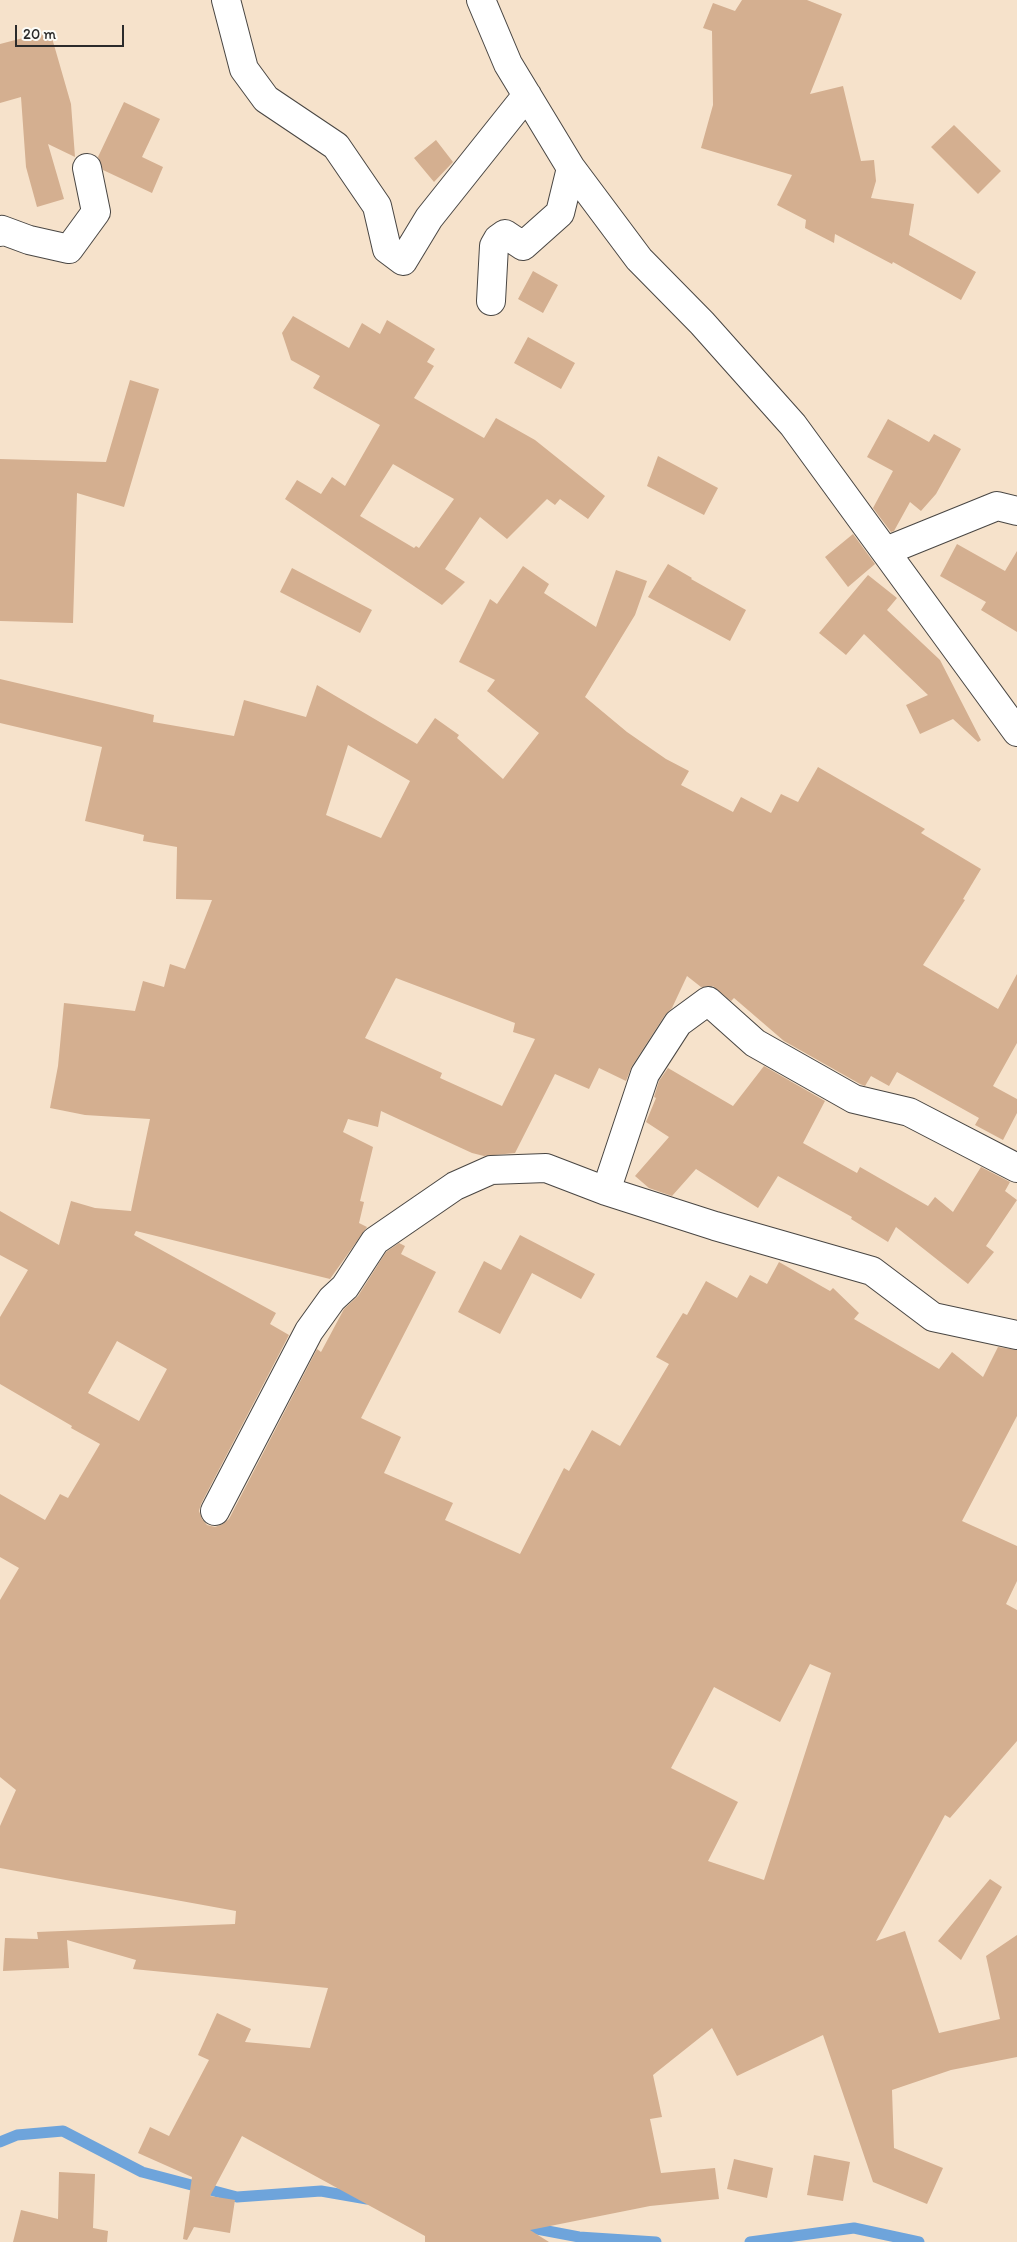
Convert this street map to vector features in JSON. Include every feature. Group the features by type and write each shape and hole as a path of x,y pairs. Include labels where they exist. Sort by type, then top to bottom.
{"street":[{"path":"226,0 244,69 266,99 336,146 377,206 387,249 402,261 429,218 527,95"},
{"path":"481,0 508,64 571,168 639,259 702,323 793,425 1017,732"},
{"path":"0,232 2,230 29,240 69,249 96,212 87,168"},
{"path":"491,301 494,246 498,239 505,234 523,246 560,213 571,168"},
{"path":"886,551 997,506 1017,511"},
{"path":"606,1191 644,1074 678,1023 708,1001 755,1043 854,1099 909,1112 1017,1168"},
{"path":"215,1511 309,1331 332,1299 345,1287 375,1241 455,1186 491,1170 546,1168 606,1191 715,1226 872,1271 933,1316 1017,1335"}],"building":[{"path":"742,0 807,0 842,14 810,94 843,86 861,161 874,160 876,181 871,198 914,204 909,235 976,272 961,300 893,262 892,264 835,234 834,243 805,228 806,220 777,205 792,175 701,148 713,105 712,31 703,28 713,3 735,11"},
{"path":"50,31 71,104 75,157 48,144 64,199 37,207 26,167 21,97 0,103 0,44"},
{"path":"124,102 160,119 142,157 163,167 152,193 103,170 98,157"},
{"path":"954,125 1001,171 978,194 931,147"},
{"path":"436,140 453,162 434,182 414,158"},
{"path":"533,271 558,285 543,313 518,299"},
{"path":"293,316 349,348 362,323 380,334 387,320 435,349 427,362 434,366 414,398 484,438 496,418 535,440 605,496 588,519 560,499 555,505 547,499 507,539 480,517 445,569 465,582 442,605 285,499 297,480 321,494 332,477 345,486 380,425 313,388 320,376 291,360 282,333","holes":["393,464 454,499 419,548 416,546 414,548 360,516"]},
{"path":"528,337 575,363 561,389 514,363"},
{"path":"130,380 159,389 124,507 77,493 73,623 0,621 0,459 106,462"},
{"path":"888,419 929,442 934,434 961,449 936,494 921,511 910,502 894,531 891,532 873,508 893,471 867,457"},
{"path":"658,456 718,488 704,515 647,486"},
{"path":"853,534 875,564 848,587 825,557"},
{"path":"957,544 1005,571 1017,551 1017,632 981,610 986,602 940,576"},
{"path":"668,564 746,610 730,641 648,597"},
{"path":"523,566 549,584 544,593 596,627 616,570 647,581 635,615 585,697 627,732 666,759 689,771 681,785 733,812 741,797 771,813 781,794 798,802 818,767 925,829 921,833 981,869 963,899 965,900 923,965 998,1009 1017,974 1017,1043 993,1086 1017,1099 1017,1113 1003,1140 975,1125 979,1118 897,1072 889,1086 871,1076 865,1086 860,1084 784,1041 734,998 731,1001 713,986 701,987 687,976 672,1008 665,1015 632,1066 626,1081 599,1068 589,1089 555,1074 515,1153 484,1156 472,1153 381,1111 378,1127 348,1119 343,1132 373,1147 360,1201 364,1202 359,1223 367,1227 330,1279 136,1231 134,1235 276,1313 270,1324 289,1335 199,1511 207,1525 215,1527 229,1519 317,1349 321,1352 344,1309 358,1296 386,1252 399,1243 405,1246 401,1254 436,1272 361,1418 401,1437 384,1473 453,1503 445,1520 520,1554 564,1468 569,1471 592,1430 620,1446 669,1364 656,1357 683,1313 687,1315 706,1281 737,1298 750,1275 767,1284 779,1262 830,1291 833,1288 859,1313 854,1319 939,1369 952,1352 983,1377 998,1347 1017,1350 1017,1416 962,1521 1017,1546 1017,1581 1006,1604 1017,1610 1017,1741 950,1818 945,1815 876,1941 905,1931 939,2033 1000,2019 986,1956 1017,1935 1017,2057 951,2070 892,2090 894,2148 943,2168 927,2204 873,2182 823,2035 737,2076 712,2028 653,2075 662,2117 650,2119 661,2173 715,2168 719,2199 650,2206 530,2230 549,2242 425,2242 425,2236 242,2136 210,2196 235,2200 230,2233 194,2227 187,2240 183,2239 192,2177 138,2153 150,2127 169,2136 209,2060 198,2055 217,2013 251,2029 245,2042 310,2048 328,1988 133,1969 136,1960 67,1940 69,1968 3,1971 5,1938 38,1939 37,1932 235,1924 236,1911 0,1868 0,1826 16,1790 0,1777 0,1600 19,1568 0,1557 0,1494 45,1520 60,1494 68,1498 100,1444 0,1384 0,1317 28,1270 0,1255 0,1211 59,1245 71,1201 95,1208 131,1211 150,1119 85,1115 50,1108 58,1066 64,1003 135,1011 143,981 164,987 170,964 185,969 212,900 176,899 177,847 143,841 144,835 85,821 102,747 0,723 0,679 154,715 153,722 234,736 244,700 306,717 317,685 417,744 435,718 459,735 457,738 503,779 539,733 487,691 495,680 459,662 490,599 497,604","holes":["348,745 410,781 381,838 326,815","396,978 515,1023 513,1032 535,1039 502,1106 440,1078 442,1073 365,1038","117,1341 167,1369 139,1421 88,1393","810,1664 831,1673 764,1880 708,1861 738,1802 671,1768 714,1687 780,1722"]},
{"path":"292,568 372,610 360,633 280,592"},
{"path":"868,575 897,598 887,610 940,660 981,740 978,742 953,719 920,734 906,705 928,695 864,634 846,655 819,633"},
{"path":"764,1066 825,1101 803,1143 857,1173 860,1167 928,1206 935,1197 953,1212 981,1167 1010,1182 1005,1191 1017,1200 986,1246 994,1252 968,1284 896,1227 888,1242 851,1219 852,1217 778,1176 758,1208 696,1169 672,1196 649,1188 635,1176 669,1137 646,1122 656,1098 654,1097 659,1081 668,1068 733,1106"},
{"path":"520,1235 595,1274 581,1299 532,1273 500,1334 458,1312 484,1261 501,1270"},
{"path":"990,1879 1002,1887 961,1960 938,1941"},
{"path":"814,2155 850,2162 843,2201 807,2195"},
{"path":"734,2159 773,2168 767,2198 727,2189"},
{"path":"59,2172 95,2174 93,2228 108,2231 107,2242 13,2242 21,2210 58,2219"}],"waterway":[{"path":"0,2142 17,2135 63,2131 142,2172 237,2197 321,2191 367,2199"},
{"path":"521,2226 579,2237 656,2242"},
{"path":"750,2242 854,2228 919,2242"}]}
